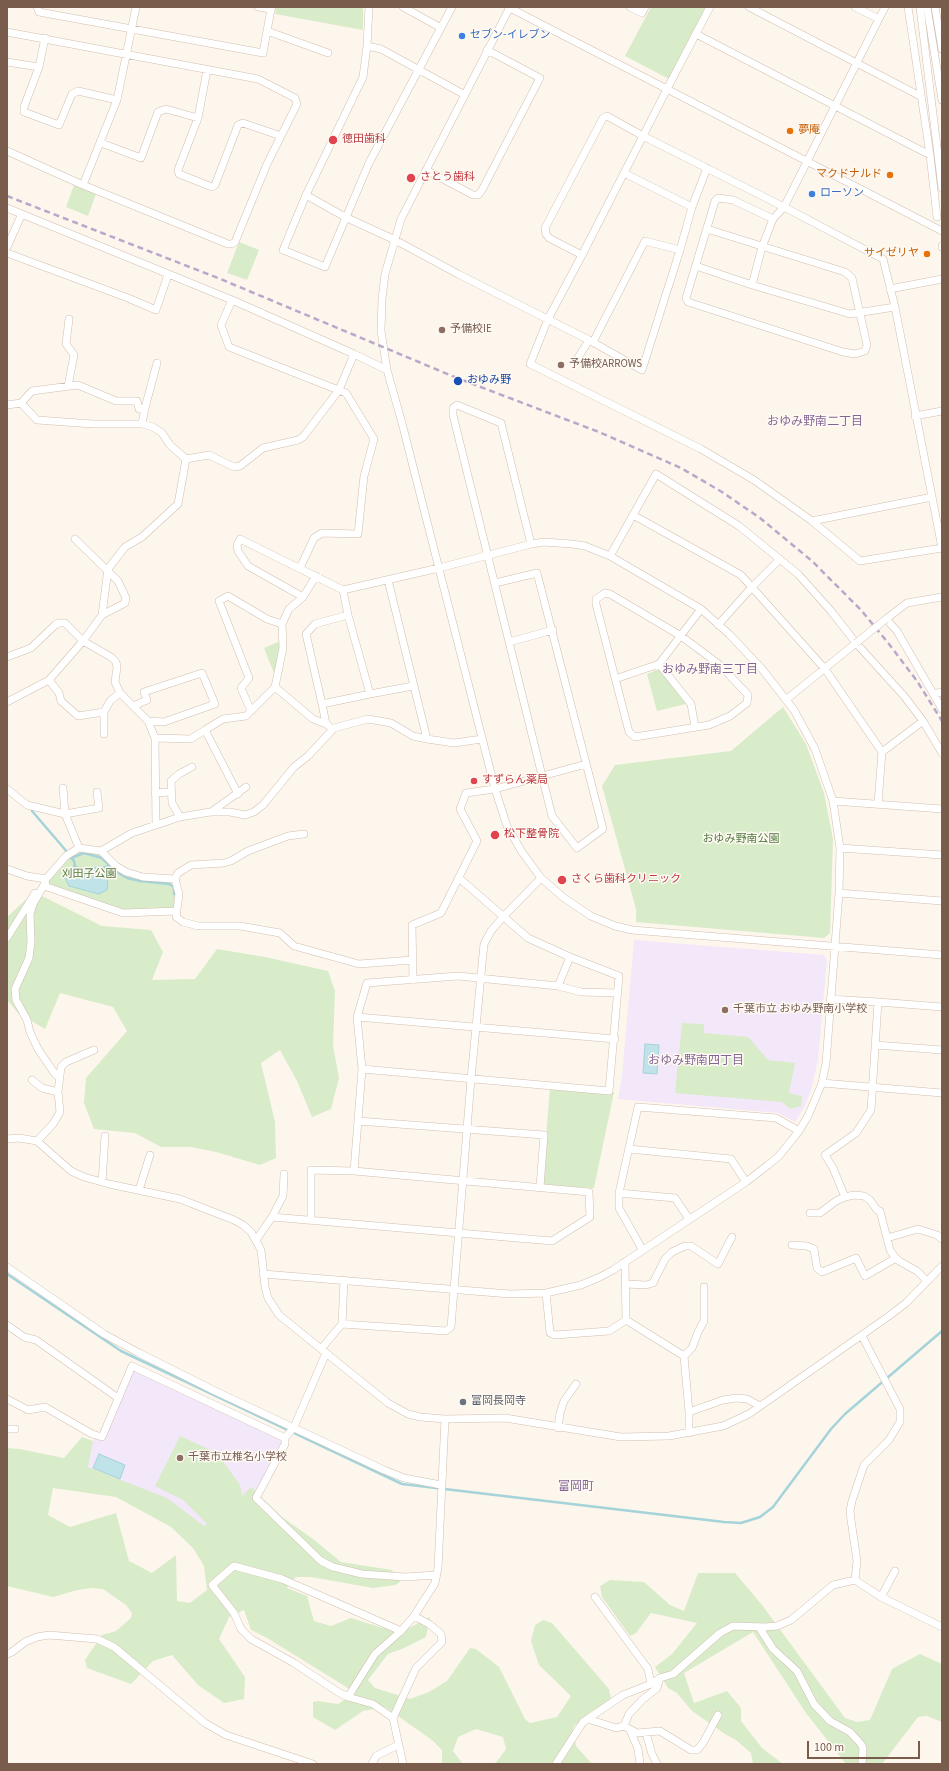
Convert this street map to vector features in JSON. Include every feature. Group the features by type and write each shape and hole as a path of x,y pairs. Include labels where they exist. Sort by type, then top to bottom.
{"street":[{"path":"37,7 39,12 263,53 272,8 258,7"},
{"path":"83,186 117,100 136,7"},
{"path":"369,7 363,77 306,195 283,250 325,267 369,163 452,7"},
{"path":"403,7 441,28"},
{"path":"942,230 510,7 401,218 385,274 382,299 381,331 387,370 439,568 494,789 507,826 522,852 541,878 564,898 592,916 615,926 632,930 942,955"},
{"path":"630,7 642,13 645,7"},
{"path":"582,254 549,238 546,234 545,228 603,118 607,116 643,136 784,206 883,259 895,308 942,548 860,561 812,521 754,480 701,449 530,364 548,320 624,173 643,136 667,89 710,7"},
{"path":"749,7 920,96"},
{"path":"855,7 879,19"},
{"path":"752,285 762,247 773,219 784,206 885,7"},
{"path":"908,7 920,96 930,155 937,217"},
{"path":"920,7 942,188"},
{"path":"927,7 942,100"},
{"path":"935,7 942,49"},
{"path":"267,31 328,53"},
{"path":"7,32 258,79 295,98 297,104 267,164 235,242 232,244 228,244 83,186 7,151"},
{"path":"696,34 930,155"},
{"path":"45,38 39,67 24,107 24,112 59,125 72,94 78,91 117,100"},
{"path":"366,46 381,49 465,95"},
{"path":"426,170 473,195 478,195 540,78 488,50"},
{"path":"7,62 39,67"},
{"path":"207,70 198,118 178,170 179,174 212,187 216,185 238,125 244,123 282,136"},
{"path":"101,143 141,158 158,112 166,109 198,118"},
{"path":"306,195 345,217 395,240 453,272 591,341 642,370 692,207 707,168"},
{"path":"624,173 692,207"},
{"path":"707,229 846,272 852,278 860,313 867,345 864,351 855,354 843,352 688,302 686,298 715,201 718,198 733,200 773,219"},
{"path":"7,208 21,216 232,300 387,370"},
{"path":"7,247 21,216"},
{"path":"576,361 591,341 645,241 680,250"},
{"path":"7,253 128,298 156,310 168,275"},
{"path":"696,266 839,312 850,314 895,308"},
{"path":"890,289 942,279"},
{"path":"232,300 221,325 229,347 346,393 374,439 364,476 358,534 322,533 314,538 300,568"},
{"path":"68,386 74,355 66,344 69,319"},
{"path":"186,459 209,455 234,467 240,466 263,448 298,440 303,437 338,390 354,354"},
{"path":"142,424 144,408 157,363"},
{"path":"7,405 21,403 32,391 68,386 83,386 116,401 137,401 139,409 144,408"},
{"path":"21,403 37,420 94,424 142,424 153,427 162,433 170,445 186,459"},
{"path":"495,583 537,572 603,829 577,848 552,816 452,415 453,408 457,405 501,423 531,544"},
{"path":"915,416 942,411"},
{"path":"102,615 108,569 126,547 142,537 178,504 186,459"},
{"path":"610,556 656,474 728,518 798,574 831,611 856,643 904,696 923,721 942,753"},
{"path":"812,521 932,497"},
{"path":"633,515 740,575 825,669 882,752 878,804"},
{"path":"7,702 49,680 83,641 102,615 125,603 126,598 118,581 75,539"},
{"path":"263,1274 510,1294 546,1293 565,1290 594,1280 625,1262 746,1182 778,1156 799,1131 808,1116 822,1083 826,1063 839,893 840,848 833,801 815,749 787,699 762,669 718,624 701,609 610,556 585,546 544,542 343,590 240,539 237,545 238,552 248,566 303,596"},
{"path":"718,624 780,559"},
{"path":"155,738 191,739 222,720 246,716 275,687 283,648 282,624 290,609 303,596 316,576"},
{"path":"388,580 427,739"},
{"path":"343,590 348,615 370,694"},
{"path":"605,593 610,594 681,636 720,665 748,695 747,703 730,716 709,725 635,737 629,732 615,679 596,599 605,593"},
{"path":"251,711 241,688 249,678 219,601 228,596 267,619 282,624"},
{"path":"787,699 906,603 942,597"},
{"path":"615,679 659,664 701,609"},
{"path":"326,724 306,634 315,624 348,615"},
{"path":"886,619 897,631 942,709"},
{"path":"7,657 31,648 59,623 65,623 83,641 112,657 116,662 115,682 120,693 148,722 155,738 154,793 156,824"},
{"path":"509,642 553,630"},
{"path":"659,664 691,704 695,727"},
{"path":"133,706 146,700 144,692 202,673 214,704 164,722 148,722"},
{"path":"49,680 59,693 61,701 78,716 104,712"},
{"path":"322,704 413,686"},
{"path":"275,687 313,719 334,728"},
{"path":"933,694 942,692"},
{"path":"104,734 104,712 110,701 120,693"},
{"path":"101,851 132,833 180,817 210,812 230,812 245,815 254,812 263,805 294,767 308,756 334,728 368,719 391,724 413,736 427,739 454,743 482,739"},
{"path":"882,752 923,721"},
{"path":"205,730 238,794"},
{"path":"413,980 412,925 441,913 477,841 460,809 466,793 494,789 586,764"},
{"path":"180,817 172,803 172,781 179,774 192,767"},
{"path":"210,812 238,794 246,786"},
{"path":"63,788 65,814 79,848"},
{"path":"7,789 27,805 65,814 99,808 98,792"},
{"path":"154,793 171,792"},
{"path":"833,801 942,809"},
{"path":"175,879 178,874 190,865 224,863 231,861 248,851 288,836 304,834"},
{"path":"7,938 31,898 41,885 66,856 79,848 101,851 116,866 126,872 143,877 175,879"},
{"path":"840,848 942,855"},
{"path":"7,869 45,881"},
{"path":"362,1069 609,1091 615,1039 619,976 570,957 528,938 459,878"},
{"path":"342,1324 446,1331 451,1327 453,1289 464,1180 475,1027 484,944 491,931 503,917 541,878"},
{"path":"175,879 180,894 176,917 182,922 198,926 240,926 280,933 294,946 359,964 413,960"},
{"path":"45,881 47,887 123,913 177,911"},
{"path":"45,881 33,904 30,914 31,942 29,958 15,989 16,1000 27,1020 30,1032 38,1049 55,1074 58,1076"},
{"path":"839,893 942,901"},
{"path":"558,986 570,957"},
{"path":"354,1171 362,1069 357,1017 367,983 458,976 558,986 581,992 618,993"},
{"path":"830,999 942,1006"},
{"path":"845,1197 833,1168 825,1155 856,1133 871,1110 878,1002"},
{"path":"357,1017 615,1039"},
{"path":"875,1045 942,1050"},
{"path":"37,1141 53,1124 60,1112 58,1076 61,1067 66,1062 94,1050"},
{"path":"32,1080 42,1088 58,1092"},
{"path":"822,1083 942,1093"},
{"path":"642,1250 619,1208 619,1193 638,1107 776,1118 799,1131"},
{"path":"358,1120 544,1135 540,1187"},
{"path":"102,1182 105,1136"},
{"path":"7,1139 20,1138 37,1141 71,1171 102,1182 180,1199 234,1220 251,1232 261,1250 263,1274 268,1298 279,1315 388,1403 398,1410 420,1418 505,1418 558,1428 621,1437 669,1436 723,1426 760,1406 862,1336 906,1303 942,1266"},
{"path":"629,1149 731,1159 746,1182"},
{"path":"139,1190 150,1155"},
{"path":"272,1217 552,1242 590,1217 589,1192 354,1171 311,1170 311,1220"},
{"path":"256,1240 272,1217 282,1196 284,1174"},
{"path":"619,1193 675,1198 689,1219"},
{"path":"810,1213 820,1214 836,1201 845,1197 854,1195 864,1196 870,1200 877,1210 880,1211 890,1250 896,1258 916,1271 927,1281"},
{"path":"887,1238 918,1229 937,1235 942,1239"},
{"path":"626,1284 646,1285 653,1282 665,1260 672,1252 685,1246 691,1246 718,1264 732,1237"},
{"path":"792,1246 806,1246 814,1250 817,1268 822,1272 856,1258 865,1276 896,1258"},
{"path":"625,1262 626,1320"},
{"path":"7,1267 104,1334 215,1391 404,1478 442,1485"},
{"path":"344,1280 342,1324 324,1351 294,1427 286,1438 285,1444 256,1498 321,1561 333,1567 362,1574 405,1577 436,1575"},
{"path":"684,1356 692,1348 704,1321 704,1287"},
{"path":"546,1293 550,1333 555,1335 609,1330 626,1320"},
{"path":"626,1320 684,1356"},
{"path":"7,1325 24,1337 36,1340 118,1398"},
{"path":"855,1580 857,1561 850,1520 852,1501 864,1465 889,1440 900,1422 900,1410 862,1336"},
{"path":"684,1356 689,1412 689,1433"},
{"path":"7,1399 28,1410 44,1407 92,1434 102,1437 132,1366 286,1438"},
{"path":"558,1428 560,1413 564,1402 576,1384"},
{"path":"689,1412 723,1400 736,1398 748,1399 760,1406"},
{"path":"348,1697 375,1654 401,1631 414,1616 435,1583 445,1419"},
{"path":"7,1429 15,1429"},
{"path":"392,1718 374,1704 348,1697 338,1692 294,1663 251,1639 241,1629 234,1613 212,1585 234,1566 282,1579 401,1631"},
{"path":"882,1597 895,1572"},
{"path":"556,1764 583,1722 623,1694 673,1674 720,1633 733,1626 777,1626 791,1620 833,1585 855,1580 882,1597 942,1627"},
{"path":"595,1597 648,1669 651,1684"},
{"path":"403,1764 392,1718 416,1668 442,1642 441,1634 429,1624 414,1616"},
{"path":"759,1627 773,1648 796,1670 814,1704 830,1721 850,1732 861,1744 863,1748 862,1764"},
{"path":"7,1654 25,1642 37,1637 49,1635 97,1639 114,1646 204,1723 226,1735 313,1764"},
{"path":"640,1764 638,1749 627,1728 629,1714 642,1700 657,1688 660,1678"},
{"path":"588,1719 616,1728 627,1728 637,1733 660,1731 691,1750 697,1750 703,1743 718,1715"},
{"path":"646,1733 652,1754 657,1764"},
{"path":"372,1764 376,1756 398,1745"}],"shaded area":[{"name":"千葉市立 おゆみ野南小学校","path":"634,940 824,955 827,960 818,1060 811,1090 804,1108 795,1122 778,1113 618,1099 622,1076"},
{"name":"千葉市立椎名小学校","path":"132,1370 136,1370 283,1439 283,1444 223,1550 78,1472 95,1437 102,1440"}],"green space":[{"path":"276,7 363,7 363,30 275,14"},
{"path":"651,7 707,7 669,79 625,56"},
{"path":"74,185 96,194 88,216 66,207"},
{"path":"239,242 259,250 247,280 227,273"},
{"path":"280,641 280,649 275,676 264,648"},
{"path":"659,669 686,704 657,711 647,674"},
{"name":"おゆみ野南公園","path":"783,707 806,744 824,793 833,839 830,933 824,938 636,922 636,909 602,786 615,765 731,751"},
{"name":"刈田子公園","path":"83,850 104,856 116,869 173,883 176,890 174,909 123,911 49,885 49,881 71,855"},
{"path":"34,892 102,926 151,930 163,952 152,980 195,979 217,949 265,957 328,971 335,991 333,1045 339,1078 331,1109 312,1117 297,1081 280,1050 261,1063 275,1122 276,1158 260,1165 216,1152 191,1147 161,1147 135,1133 94,1129 84,1103 86,1078 127,1031 113,1007 60,993 45,1029 18,1013 7,1000 7,917"},
{"path":"682,1023 704,1024 704,1033 748,1037 768,1060 795,1063 789,1093 802,1096 801,1106 790,1109 782,1102 675,1093"},
{"path":"550,1088 614,1092 594,1188 542,1185"},
{"path":"180,1436 217,1453 240,1485 242,1496 251,1487 282,1517 313,1539 341,1562 392,1570 400,1582 395,1585 373,1588 311,1577 296,1577 287,1588 307,1596 314,1621 331,1626 351,1618 383,1628 411,1627 430,1617 426,1637 388,1654 368,1680 375,1688 410,1699 429,1692 447,1681 470,1648 476,1649 499,1667 525,1719 530,1723 557,1717 571,1696 539,1665 531,1641 535,1625 543,1620 552,1623 609,1689 611,1699 573,1728 576,1746 592,1764 495,1764 506,1749 503,1737 476,1729 458,1737 453,1751 463,1764 442,1764 442,1750 432,1740 385,1707 363,1711 335,1730 313,1717 313,1702 318,1701 338,1704 356,1693 267,1638 251,1630 244,1610 229,1617 219,1639 245,1677 244,1699 224,1703 198,1685 172,1655 153,1661 131,1684 87,1668 85,1660 102,1635 116,1631 131,1618 132,1613 126,1605 103,1589 91,1588 77,1590 53,1597 7,1586 7,1448 64,1458 82,1437 93,1441 88,1467 167,1498 204,1526 207,1524 183,1500 155,1486","holes":["53,1488 116,1497 171,1527 193,1548 204,1566 207,1590 190,1603 177,1601 176,1555 152,1573 129,1561 116,1513 70,1527 48,1515"]},
{"path":"698,1573 735,1573 762,1605 845,1718 857,1722 870,1720 892,1669 920,1654 942,1664 942,1722 927,1716 918,1717 882,1764 846,1764 806,1713 753,1632 684,1673 694,1703 727,1691 741,1708 741,1721 762,1748 783,1764 753,1764 751,1753 736,1740 692,1711 677,1693 668,1688 655,1667 672,1654 697,1623 651,1613 636,1633 630,1636 602,1597 600,1586 610,1580 644,1582 670,1605 684,1611"}],"water":[{"path":"74,866 85,869 99,867 104,869 108,882 107,890 99,894 69,886 66,876"},
{"path":"645,1044 659,1045 657,1074 643,1073"},
{"path":"99,1454 125,1465 120,1479 93,1468"}],"waterway":[{"path":"32,811 68,853 74,861 75,866"},
{"path":"71,858 84,853 102,858 115,871 127,878 169,884 174,887 174,894"},
{"path":"102,868 109,866"},
{"path":"7,1274 121,1351 402,1484 724,1522 741,1523 760,1517 773,1507 831,1429 845,1414 942,1331"}],"railway":[{"path":"7,196 218,278 457,378 599,432 681,468 722,492 760,518 812,561 861,610 889,644 917,681 942,721"}],"place":[{"name":"セブン-イレブン","path":"462,36"},
{"name":"夢庵","path":"790,131"},
{"name":"徳田歯科","path":"333,140"},
{"name":"マクドナルド","path":"890,175"},
{"name":"さとう歯科","path":"411,178"},
{"name":"ローソン","path":"812,194"},
{"name":"サイゼリヤ","path":"927,254"},
{"name":"予備校IE","path":"442,330"},
{"name":"予備校ARROWS","path":"561,365"},
{"name":"おゆみ野","path":"458,381"},
{"name":"すずらん薬局","path":"474,781"},
{"name":"松下整骨院","path":"495,835"},
{"name":"さくら歯科クリニック","path":"562,880"},
{"name":"千葉市立 おゆみ野南小学校","path":"725,1010"},
{"name":"富岡長岡寺","path":"463,1402"},
{"name":"千葉市立椎名小学校","path":"180,1458"}],"district":[{"name":"おゆみ野南二丁目","path":"815,422"},
{"name":"おゆみ野南三丁目","path":"710,670"},
{"name":"おゆみ野南四丁目","path":"696,1061"},
{"name":"富岡町","path":"576,1487"}]}
